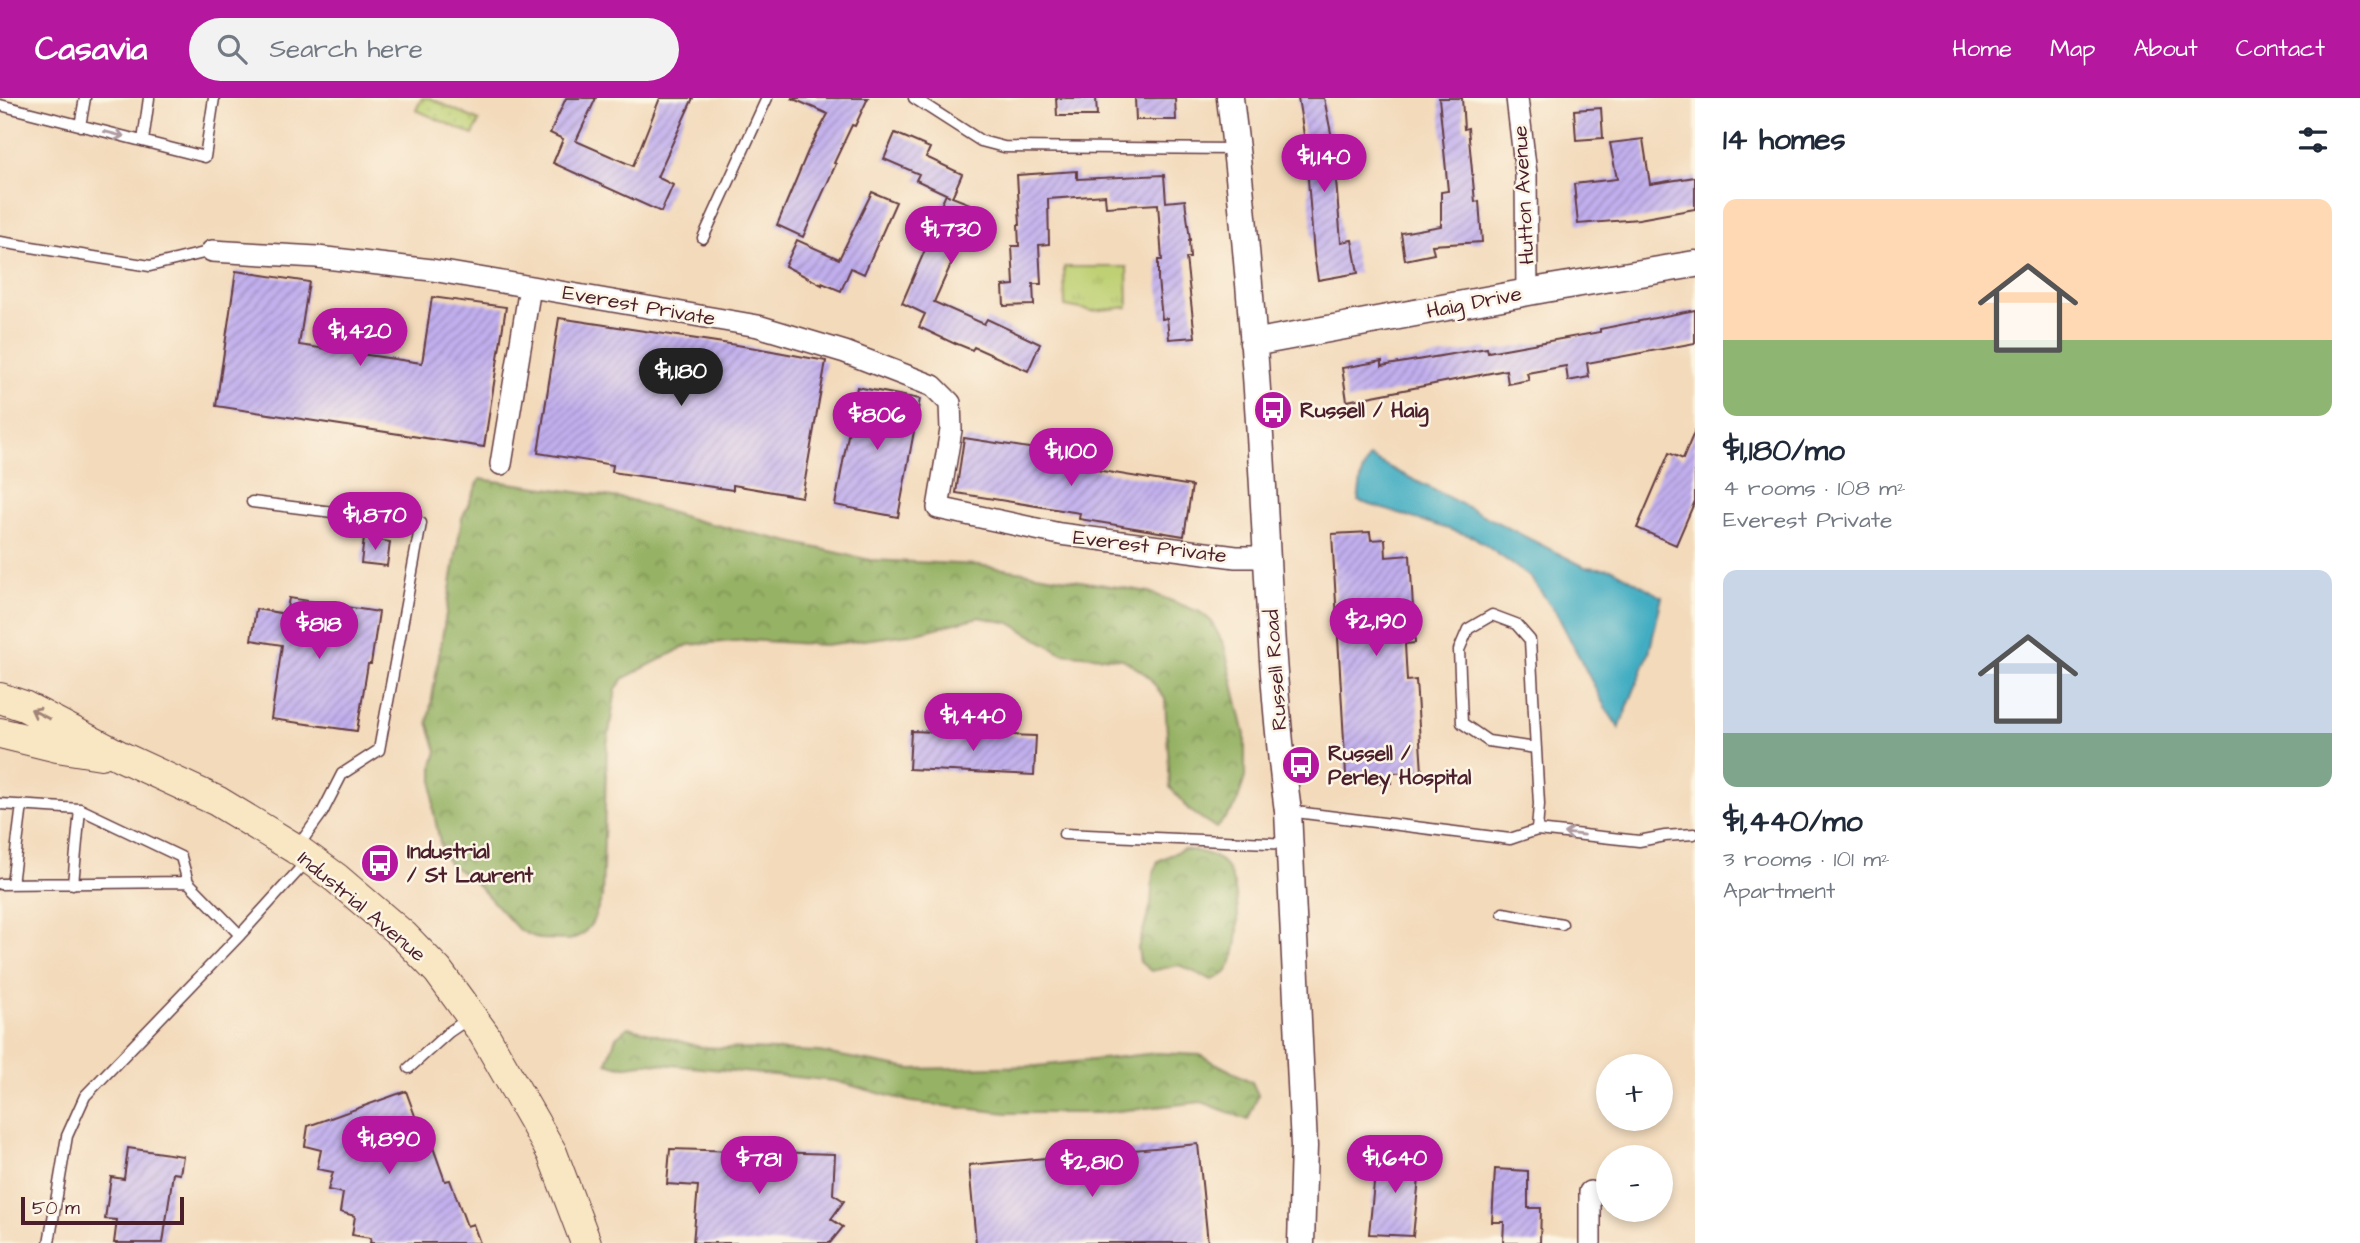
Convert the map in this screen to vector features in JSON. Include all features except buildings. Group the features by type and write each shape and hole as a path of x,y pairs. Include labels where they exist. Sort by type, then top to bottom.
{"main road":[{"name":"Industrial Avenue","path":"0,698 24,706 122,757 217,801 336,878 404,936 438,971 484,1034 552,1153 586,1243"},
{"name":"Industrial Avenue","path":"0,733 57,747 122,757"}],"street":[{"name":"Russell Road","path":"1230,98 1253,343 1266,557 1288,811 1304,1146 1301,1243"},
{"name":"Hutton Avenue","path":"1517,98 1527,174 1527,293"},
{"name":"Everest Private","path":"212,251 317,257 432,270 758,326 845,352 933,386 950,404 951,430 938,508 1060,534 1236,557 1266,557"},
{"name":"Haig Drive","path":"1253,343 1695,264"},
{"path":"501,464 530,287"},
{"path":"1590,1192 1590,1243"}],"lane":[{"path":"80,125 85,98"},
{"path":"143,141 149,98"},
{"path":"0,105 14,103 80,125 205,157 214,98"},
{"path":"703,238 767,98"},
{"path":"914,98 981,141 1004,147 1236,149"},
{"path":"0,242 150,266 212,251"},
{"path":"49,1243 66,1136 85,1096 240,935 302,854 342,774 379,750 421,523 252,502"},
{"path":"1536,748 1488,741 1462,723 1458,650 1468,629 1492,615 1516,624 1530,640 1536,748 1539,804 1537,830"},
{"path":"0,804 80,809 181,857 188,882 240,935"},
{"path":"22,805 6,884 188,882"},
{"path":"73,884 80,809"},
{"path":"1288,811 1510,839 1537,830 1639,841 1694,834"},
{"path":"1064,834 1290,844"},
{"path":"1503,913 1562,923"},
{"path":"409,1068 449,1032 471,1017"}],"green space":[{"path":"422,98 430,98 479,121 473,135 416,110"},
{"path":"1064,267 1127,267 1128,307 1092,311 1065,306"},
{"path":"480,479 627,499 698,521 870,560 979,565 1149,592 1200,612 1211,621 1224,645 1245,735 1245,777 1236,806 1216,828 1189,810 1170,787 1165,699 1148,676 1123,659 1062,653 1010,623 979,617 917,633 825,645 747,640 688,645 624,678 616,689 607,745 602,898 592,923 583,934 570,940 539,939 519,930 475,882 449,863 442,852 433,809 433,765 437,751 428,722 462,518"},
{"path":"1183,849 1215,857 1223,863 1234,885 1238,934 1232,963 1222,976 1212,980 1179,965 1151,971 1140,962 1138,948 1151,905 1153,874 1158,861"},
{"path":"628,1027 701,1047 819,1052 911,1069 1037,1066 1157,1053 1200,1055 1252,1082 1258,1095 1248,1120 1202,1102 1099,1113 1007,1113 911,1102 835,1081 650,1063 620,1067 607,1063 616,1037"}],"water":[{"path":"1369,457 1585,567 1613,569 1662,597 1649,653 1619,728 1605,707 1557,614 1530,577 1474,537 1358,501 1362,473"}],"place":[{"name":"Russell / Haig","path":"1273,410"},
{"name":"Russell / Perley Hospital","path":"1301,765"},
{"name":"Industrial / St Laurent","path":"380,863"}]}
